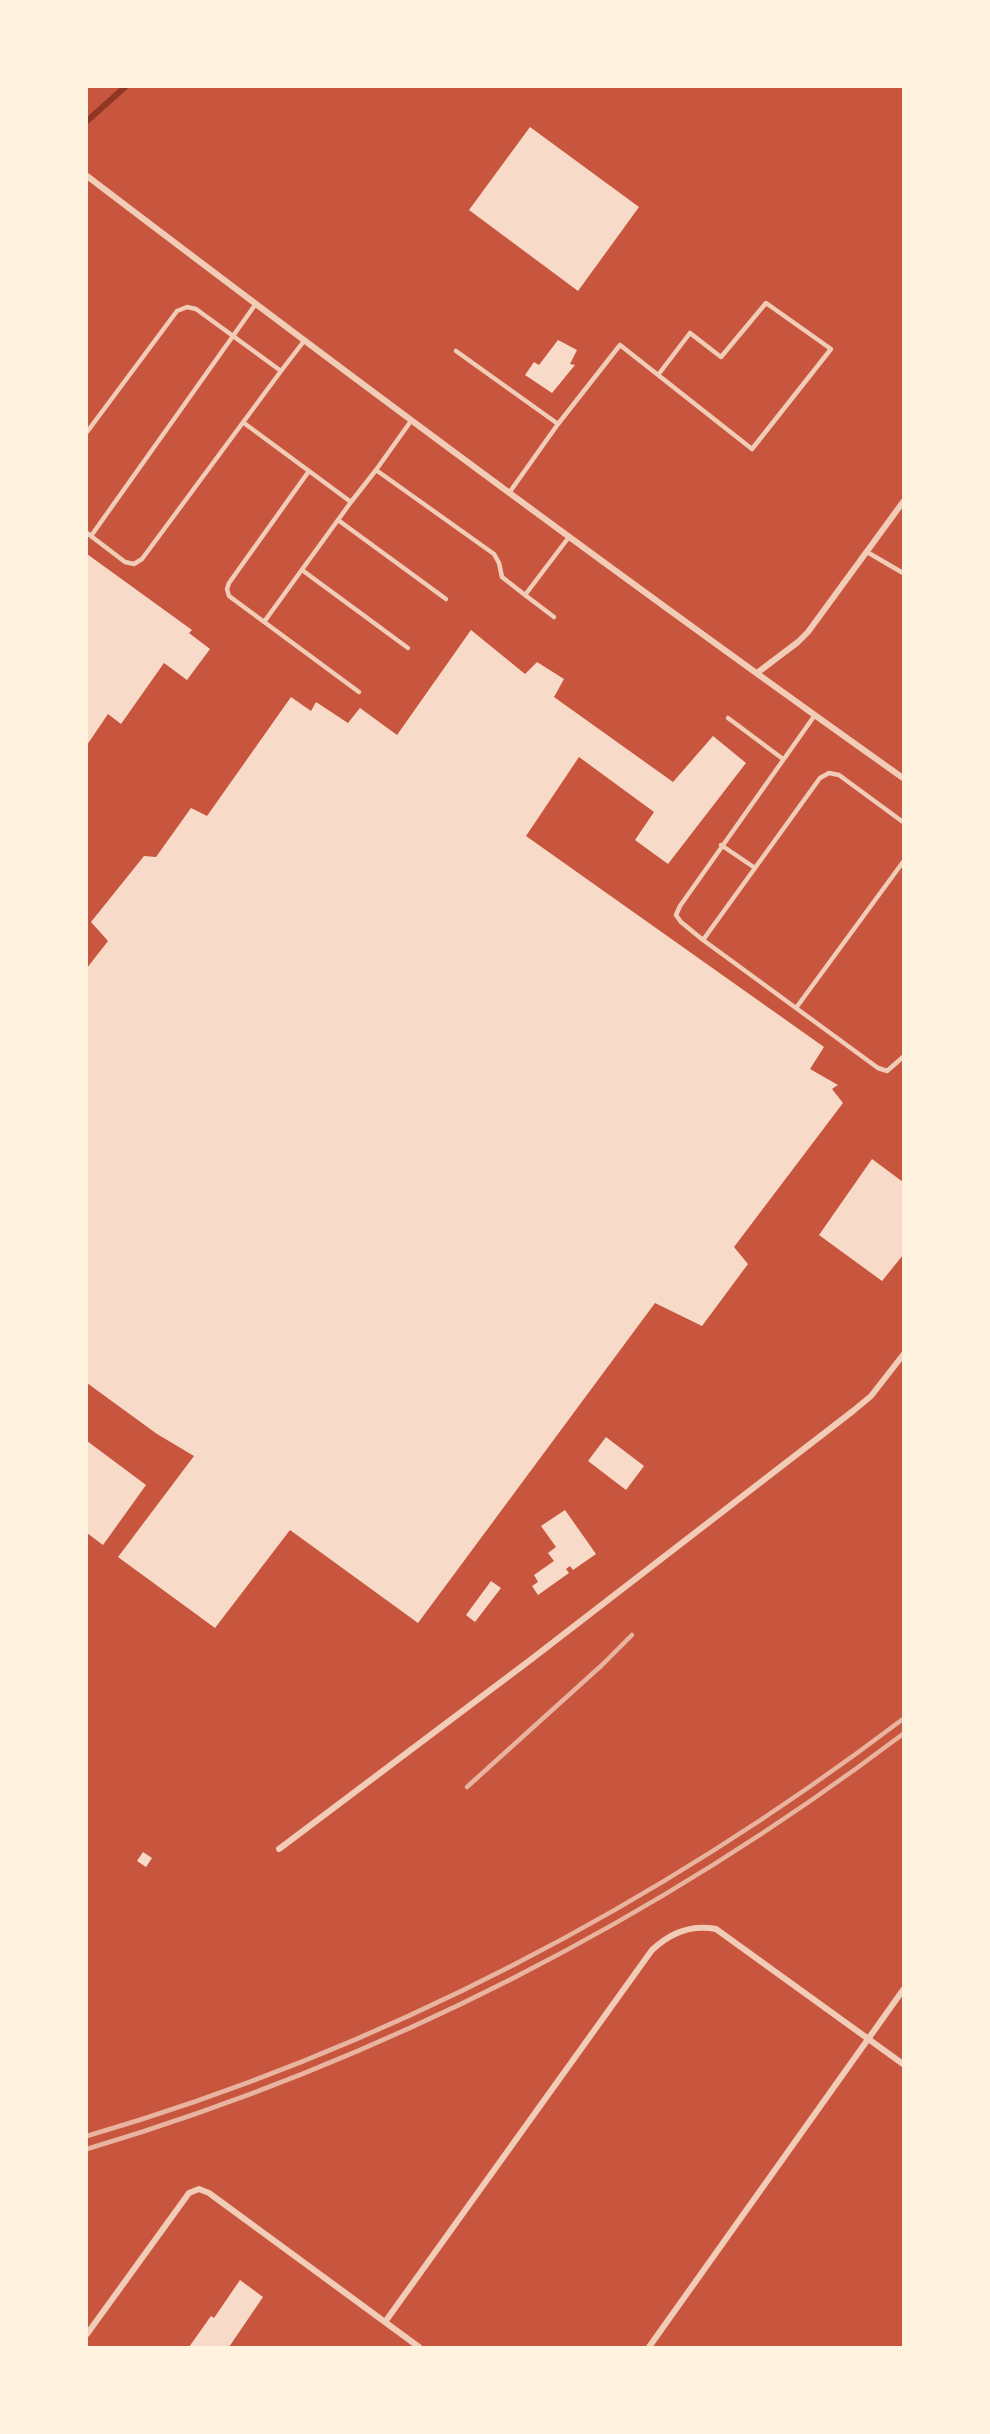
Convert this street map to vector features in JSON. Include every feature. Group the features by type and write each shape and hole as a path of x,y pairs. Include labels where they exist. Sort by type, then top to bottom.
{"street":[{"path":"87,176 255,305 508,493 903,778"},
{"path":"758,673 803,637 903,502"},
{"path":"279,1849 529,1661 853,1411 871,1396 903,1355"},
{"path":"385,2322 652,1950 672,1935 688,1928 703,1926 716,1929 903,2064"},
{"path":"649,2347 903,1990"},
{"path":"87,2334 189,2193 199,2189 209,2193 419,2347"}],"lane":[{"path":"508,493 620,345 658,375 752,449 831,350 766,303 722,357 690,333 658,375"},
{"path":"255,305 89,535 125,562 134,564 142,559 304,341"},
{"path":"87,432 177,311 187,307 196,309 281,371"},
{"path":"456,351 558,424"},
{"path":"264,622 411,421"},
{"path":"244,423 351,502"},
{"path":"376,470 494,554 502,577 554,617"},
{"path":"309,471 226,589 229,596 359,692"},
{"path":"338,520 446,599"},
{"path":"525,596 569,537"},
{"path":"867,552 903,573"},
{"path":"302,570 408,648"},
{"path":"815,716 721,845 676,915 703,940 878,1068 887,1071 903,1057"},
{"path":"728,718 783,759"},
{"path":"703,940 820,778 829,773 839,776 903,822"},
{"path":"721,845 755,868"},
{"path":"796,1008 903,862"}],"building":[{"path":"530,127 639,207 578,291 469,210"},
{"path":"558,340 577,350 570,364 575,365 552,393 525,375 534,362 539,365"},
{"path":"87,554 192,630 189,633 210,649 187,680 164,663 121,724 108,714 87,745"},
{"path":"471,630 525,674 537,662 564,679 554,697 673,782 713,736 746,763 668,864 635,840 654,812 579,757 526,836 824,1047 810,1069 838,1085 832,1089 843,1103 734,1247 748,1264 702,1326 655,1303 418,1623 290,1530 215,1628 118,1557 194,1456 157,1434 87,1383 87,968 108,941 91,922 144,856 156,857 191,808 207,816 291,697 311,711 316,702 348,723 360,708 397,735"},
{"path":"872,1159 903,1182 903,1255 882,1281 819,1235"},
{"path":"606,1437 644,1466 626,1490 588,1461"},
{"path":"87,1441 146,1485 103,1545 87,1533"},
{"path":"565,1510 596,1554 573,1570 570,1566 566,1569 569,1573 538,1595 532,1586 538,1582 534,1575 554,1561 548,1553 556,1547 541,1526"},
{"path":"491,1581 501,1588 475,1622 466,1615"},
{"path":"143,1852 152,1858 146,1867 137,1861"},
{"path":"240,2280 263,2297 229,2347 189,2347 211,2316 214,2318"}],"waterway":[{"path":"87,121 125,87"}],"railway":[{"path":"467,1787 632,1635"},
{"path":"87,2136 197,2101 305,2061 410,2015 514,1965 615,1910 714,1850 810,1787 903,1719"},
{"path":"87,2149 197,2113 304,2073 410,2028 514,1978 714,1865 810,1801 903,1734"}]}
